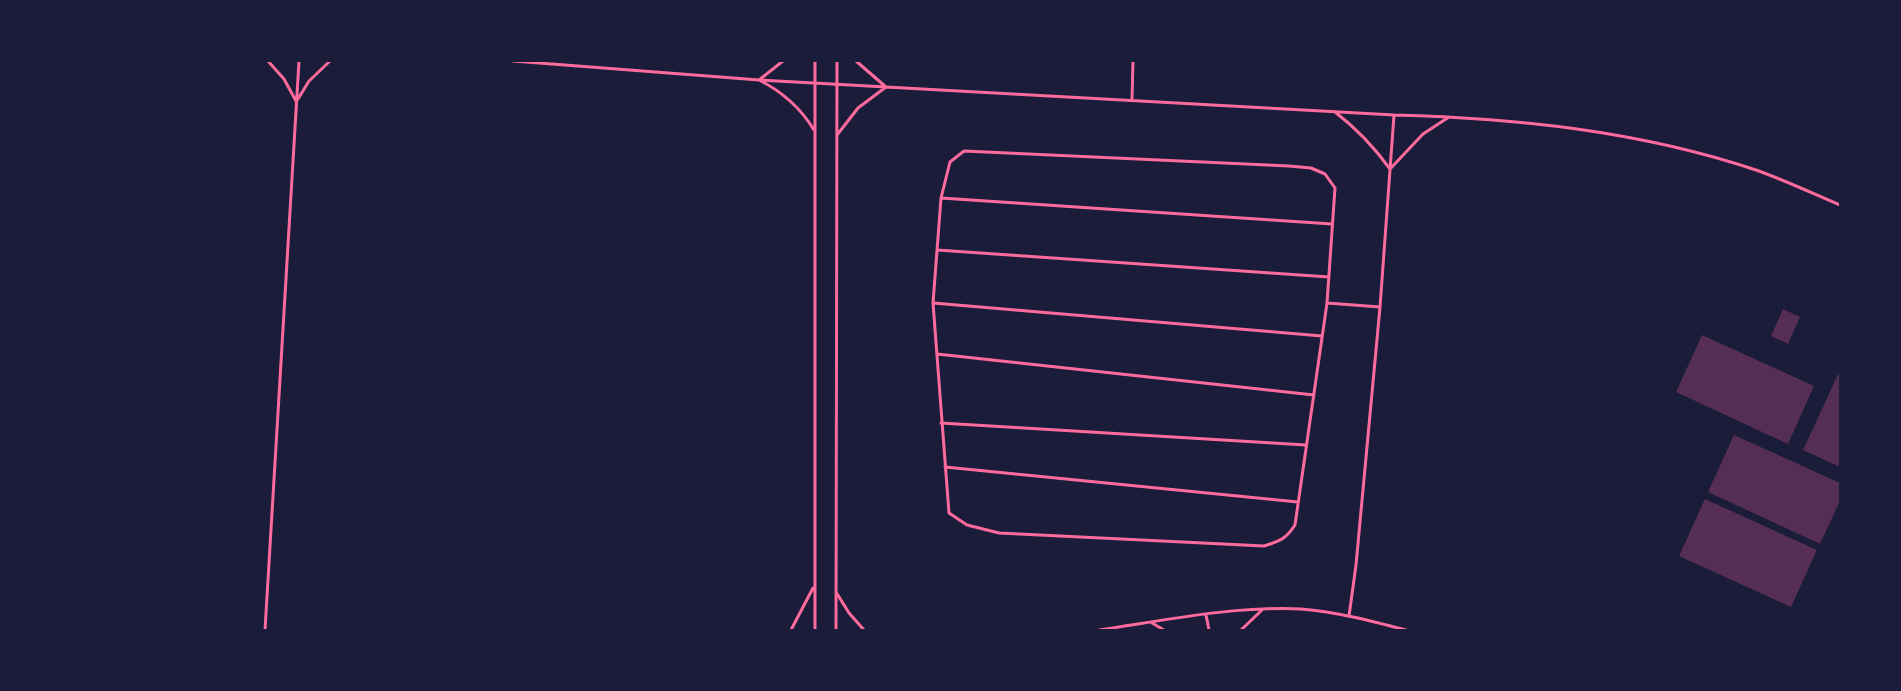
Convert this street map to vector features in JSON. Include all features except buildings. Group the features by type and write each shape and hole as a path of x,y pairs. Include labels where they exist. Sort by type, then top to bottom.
{"lane":[{"path":"268,61 284,80 296,102"},
{"path":"264,630 299,61"},
{"path":"296,102 309,81 330,61"},
{"path":"513,61 759,80 1132,99 1334,112 1449,116 1532,123 1577,129 1668,146 1756,170 1840,205"},
{"path":"759,80 783,61"},
{"path":"815,61 815,630"},
{"path":"836,630 837,61"},
{"path":"856,61 886,87"},
{"path":"1132,99 1133,61"},
{"path":"759,80 793,102 802,111 815,132"},
{"path":"837,136 858,108 886,87"},
{"path":"1334,112 1350,124 1368,142 1390,169"},
{"path":"1349,616 1356,565 1380,307 1394,115"},
{"path":"1390,169 1423,134 1449,116"},
{"path":"964,151 1289,166 1311,168 1325,174 1335,188 1327,303 1295,525 1288,536 1278,542 1264,546 999,533 967,525 949,513 933,303 941,198 950,162 964,151"},
{"path":"941,198 1333,224"},
{"path":"937,250 1329,278"},
{"path":"933,303 1322,336"},
{"path":"1327,303 1380,307"},
{"path":"937,354 1314,395"},
{"path":"942,423 1306,446"},
{"path":"945,467 1298,502"},
{"path":"791,630 814,585"},
{"path":"835,590 849,613 864,630"},
{"path":"1241,630 1262,610"},
{"path":"1100,630 1206,615 1262,610 1302,610 1349,616 1406,630"},
{"path":"1206,615 1209,630"},
{"path":"1152,622 1164,630"}]}
